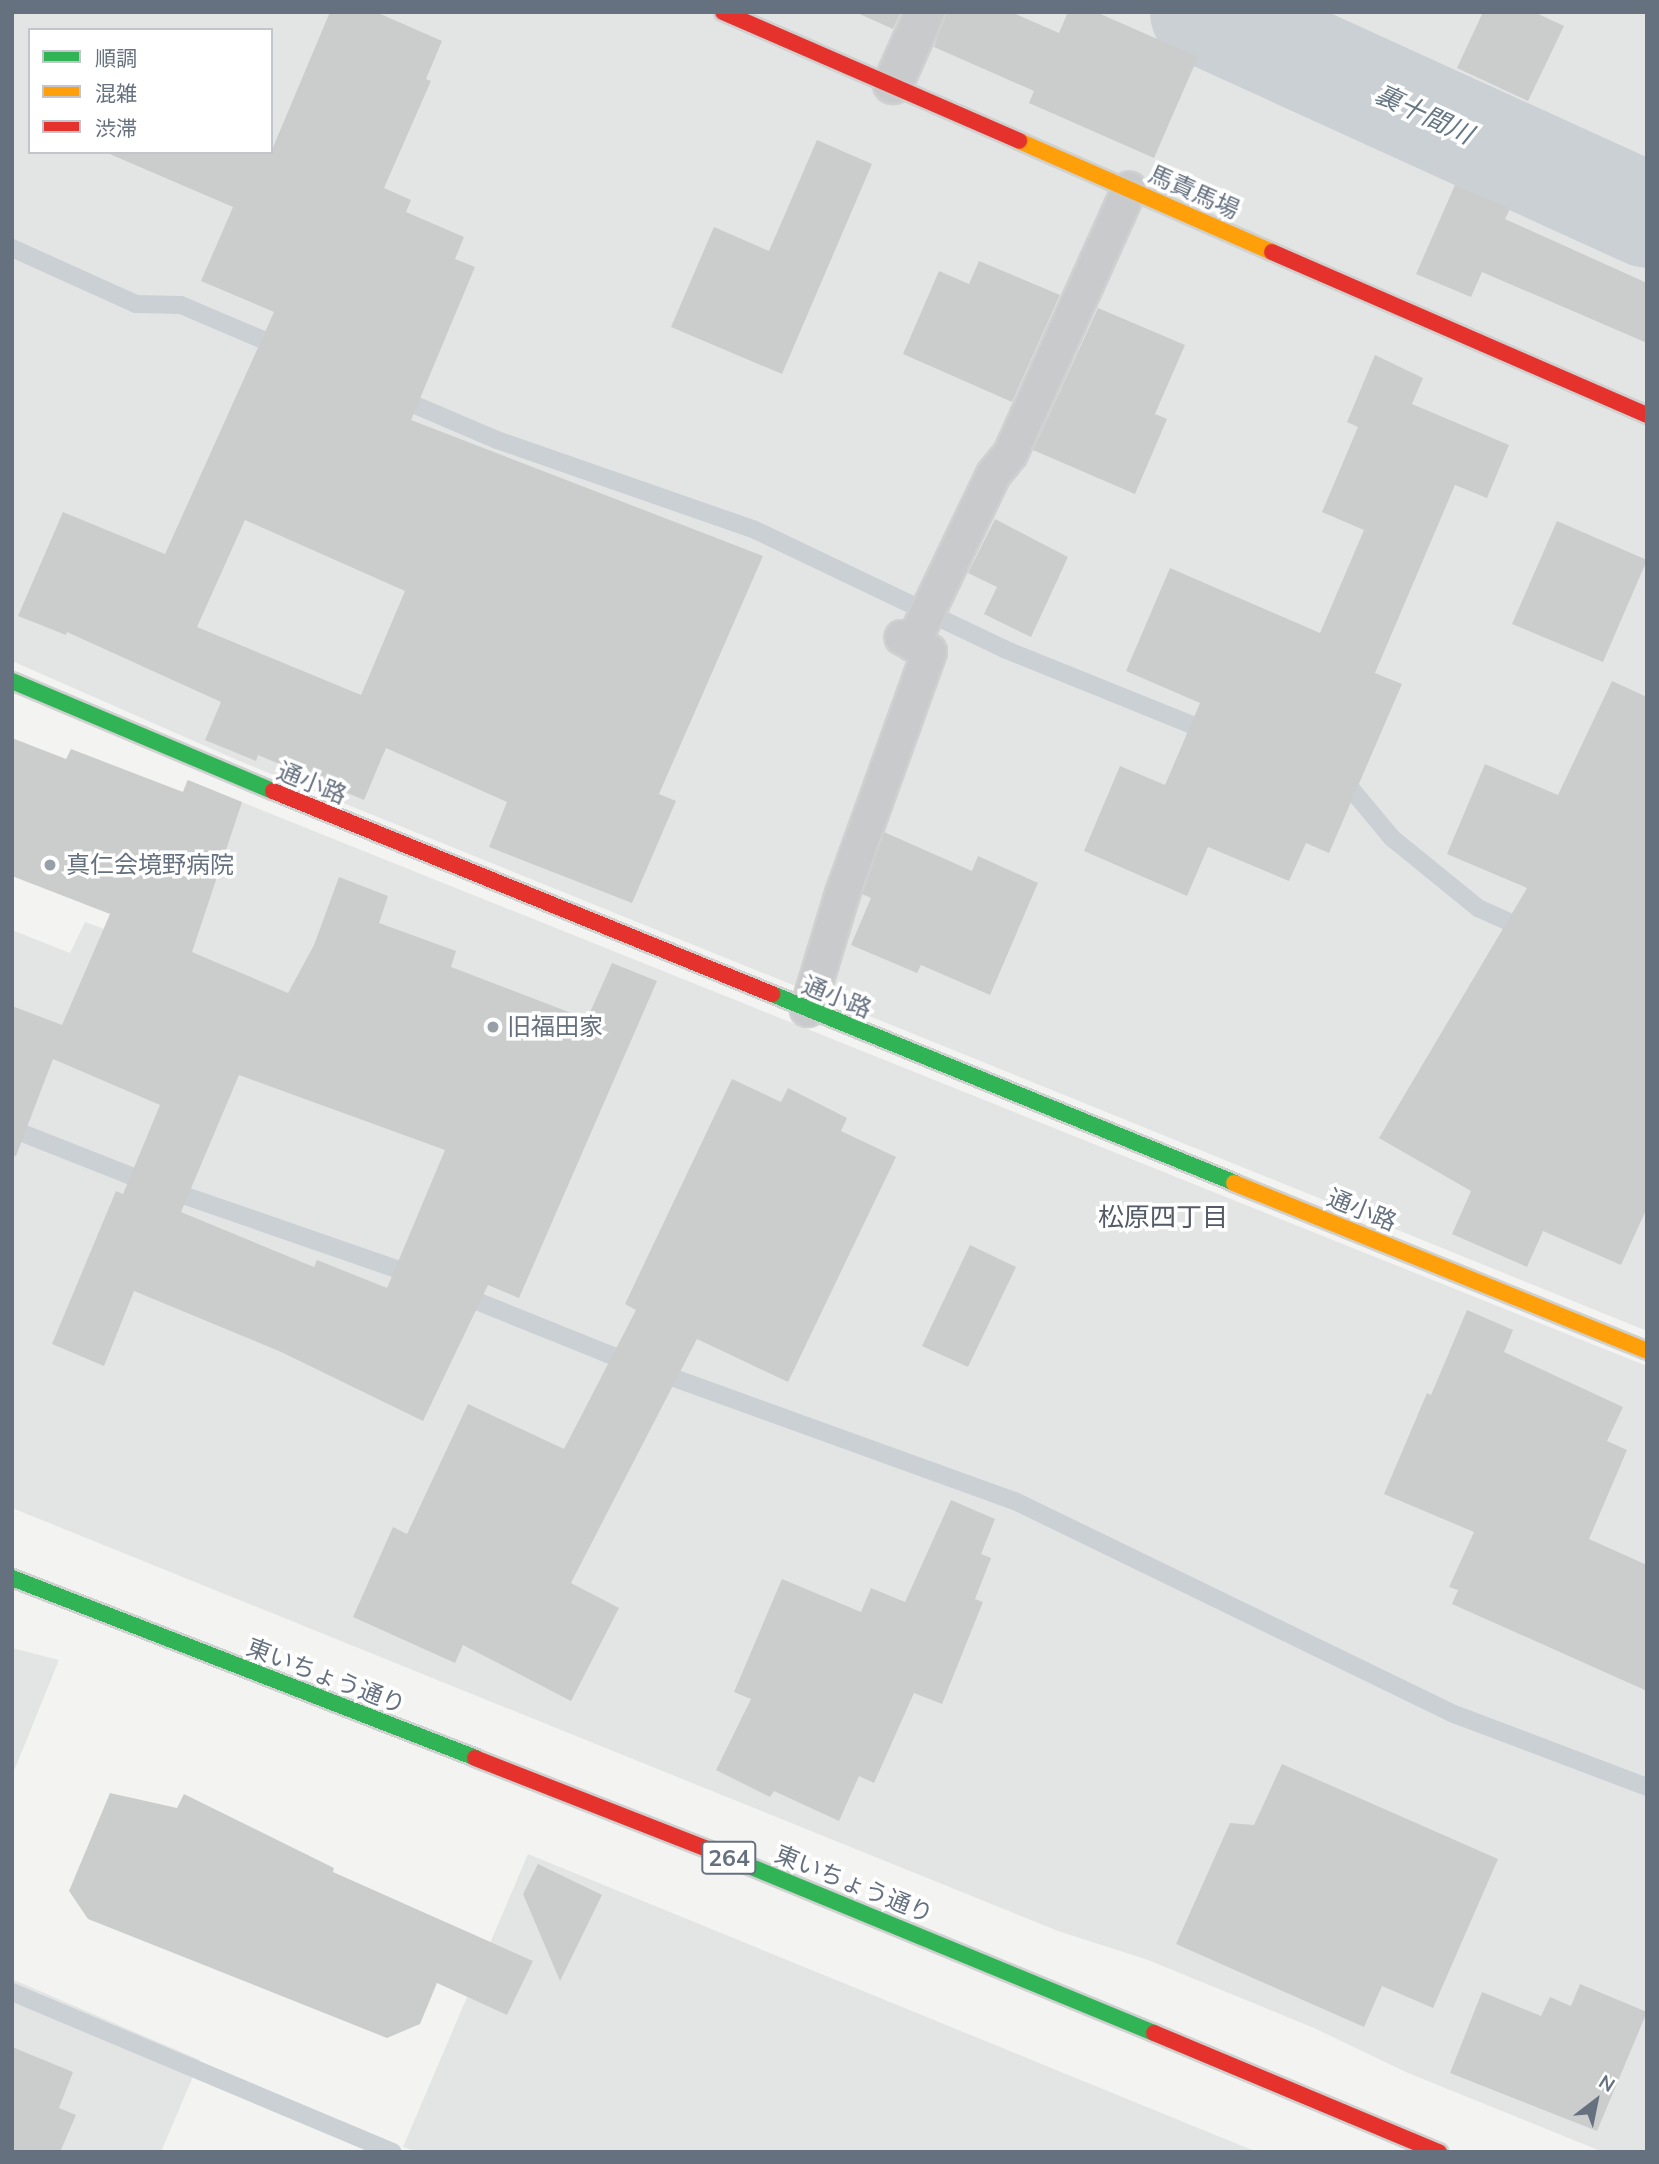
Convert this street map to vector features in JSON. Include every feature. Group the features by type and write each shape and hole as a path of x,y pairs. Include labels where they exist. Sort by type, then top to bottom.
{"main road":[{"name":"馬責馬場","path":"723,12 1647,415"},
{"name":"通小路","path":"12,681 177,752 1647,1350"},
{"name":"東いちょう通り","path":"12,1578 812,1890 1439,2152"}],"street":[{"path":"893,84 925,12"}],"lane":[{"path":"807,1009 842,893 929,651 905,639 937,591 993,474 1010,453 1129,188"}],"shaded area":[{"path":"12,12 1145,12 1647,239 1647,1331 237,760 12,661"},
{"path":"1249,12 1647,12 1647,180 1365,61"},
{"path":"187,780 1647,1366 1647,2152 1603,2152 1408,2073 1314,2028 1148,1960 1058,1931 12,1508 12,930 70,953 85,922 132,939"},
{"path":"12,1648 59,1660 12,1776"},
{"path":"528,1854 1257,2152 418,2152 403,2147"},
{"path":"12,1979 200,2060 161,2152 12,2152"}],"building":[{"path":"330,12 376,12 442,41 426,79 431,81 384,188 411,200 406,212 464,237 455,259 475,267 411,420 763,556 659,794 676,801 632,903 489,847 507,802 386,748 364,800 258,755 256,761 205,740 221,702 67,632 66,635 18,616 63,512 165,554 274,312 201,281 233,207 110,154 273,154 273,147","holes":["245,520 405,591 361,695 197,627"]},
{"path":"855,12 901,12 893,29"},
{"path":"946,12 1011,12 1059,33 1068,12 1096,12 1198,57 1154,158 1029,103 1034,91 934,47"},
{"path":"1483,12 1534,12 1564,26 1528,101 1457,68"},
{"path":"817,140 872,164 782,374 671,327 714,227 769,251"},
{"path":"1455,185 1510,209 1505,219 1647,283 1647,343 1482,272 1471,297 1416,274"},
{"path":"979,261 1060,295 1012,402 903,354 939,271 969,284"},
{"path":"1098,308 1185,345 1155,414 1167,419 1135,494 1033,450"},
{"path":"1375,355 1423,378 1412,404 1509,445 1487,498 1455,485 1375,673 1402,684 1329,853 1306,843 1289,881 1208,847 1187,896 1084,851 1120,766 1165,785 1200,703 1126,671 1170,568 1320,633 1364,530 1322,512 1358,427 1347,422"},
{"path":"995,519 1068,557 1031,637 984,614 997,587 968,573"},
{"path":"1557,521 1647,560 1603,662 1512,624"},
{"path":"1612,681 1647,697 1647,1208 1621,1265 1543,1231 1527,1267 1452,1234 1471,1191 1379,1138 1527,888 1447,854 1485,764 1558,795"},
{"path":"12,738 66,759 71,749 183,792 188,780 242,802 192,952 288,993 314,945 339,877 388,896 379,923 456,951 451,967 587,1019 612,963 657,981 519,1298 488,1285 423,1421 279,1351 134,1291 104,1366 52,1344 116,1191 123,1194 160,1105 53,1059 16,1156 12,1155 12,1006 62,1025 110,914 12,876","holes":["239,1075 445,1150 387,1288 317,1260 314,1267 181,1212"]},
{"path":"884,832 972,871 978,856 1038,883 990,995 921,965 917,973 851,945 871,898 862,894"},
{"path":"732,1079 781,1102 788,1088 847,1118 841,1131 896,1157 788,1382 697,1339 571,1583 619,1608 571,1701 463,1645 455,1663 353,1617 393,1527 407,1534 468,1404 564,1449 636,1310 625,1304"},
{"path":"970,1245 1016,1267 968,1367 922,1346"},
{"path":"1467,1310 1513,1330 1504,1352 1623,1407 1607,1441 1627,1450 1589,1539 1647,1565 1647,1691 1452,1604 1458,1590 1449,1587 1474,1532 1384,1494 1427,1393 1431,1395"},
{"path":"951,1500 995,1519 981,1554 991,1558 975,1599 983,1602 942,1704 914,1693 874,1783 859,1776 839,1821 774,1791 770,1797 716,1770 751,1699 734,1692 782,1579 861,1612 871,1588 905,1602"},
{"path":"1282,1764 1498,1859 1433,2008 1382,1986 1364,2027 1176,1944 1230,1823 1254,1825"},
{"path":"110,1793 177,1808 184,1794 334,1868 333,1872 533,1961 507,2015 437,1983 420,2024 387,2038 88,1919 69,1891"},
{"path":"538,1864 602,1895 560,1981 523,1894"},
{"path":"1580,1984 1647,2012 1597,2131 1450,2073 1482,1992 1541,2016 1550,1997 1571,2006"},
{"path":"12,2047 73,2072 59,2108 76,2115 60,2152 12,2152"}],"waterway":[{"name":"裏十間川","path":"1202,12 1647,215"},
{"path":"12,248 136,304 181,305 282,348"},
{"path":"394,396 497,440 755,530 1004,649 1212,733"},
{"path":"1336,783 1352,790 1392,838 1478,908 1527,930"},
{"path":"12,1129 154,1185 417,1276"},
{"path":"459,1294 608,1354 1015,1501 1454,1714 1647,1787"},
{"path":"12,1992 393,2152"}],"traffic: fast":[{"path":"12,681 273,791"},
{"path":"772,994 1234,1183"},
{"path":"12,1578 475,1758"},
{"path":"727,1857 1154,2033"}],"traffic: slow":[{"path":"1019,141 1272,252"},
{"path":"1234,1183 1647,1351"}],"traffic: jam":[{"path":"723,12 1019,141"},
{"path":"1272,252 1647,415"},
{"path":"273,791 772,994"},
{"path":"475,1758 727,1857"},
{"path":"1154,2033 1439,2152"}],"place":[{"name":"真仁会境野病院","path":"50,865"},
{"name":"旧福田家","path":"493,1027"}],"district":[{"name":"松原四丁目","path":"1163,1217"}]}
